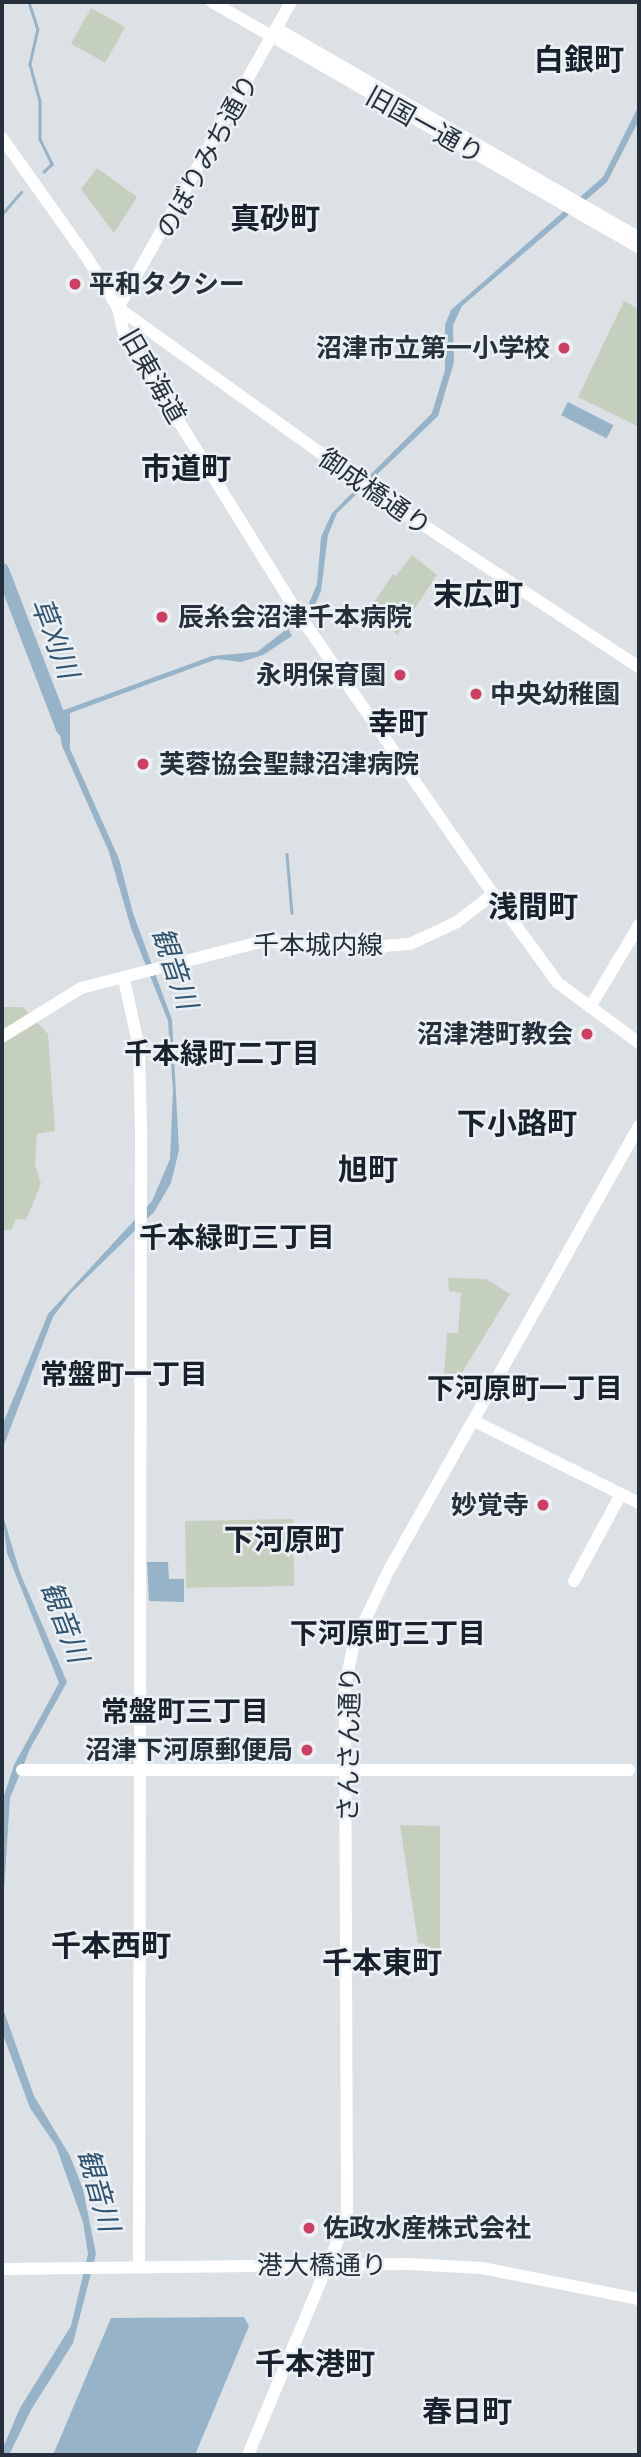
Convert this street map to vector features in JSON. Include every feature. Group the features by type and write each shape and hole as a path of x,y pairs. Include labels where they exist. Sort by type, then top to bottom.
{"street":[{"name":"旧国一通り","path":"212,2 276,33"},
{"name":"旧国一通り","path":"229,2 276,33 578,208 639,248"},
{"name":"のぼりみち通り","path":"118,308 276,33 291,2"},
{"name":"旧東海道","path":"2,138 118,308 124,333 297,612 493,894"},
{"name":"旧国一通り","path":"578,208 639,238"},
{"name":"御成橋通り","path":"118,308 363,484 639,667"},
{"name":"千本城内線","path":"2,1037 60,997 81,988 264,941 372,947 410,944 457,922 493,894"},
{"path":"493,894 558,983 639,1043"},
{"path":"590,1007 639,925"},
{"path":"124,979 139,1048 141,1211 139,2266"},
{"name":"さんさん通り","path":"248,2455 344,2233 347,2209 345,1686 355,1641 390,1568 639,1126"},
{"path":"474,1421 639,1503"},
{"path":"574,1581 621,1494"},
{"path":"22,1770 629,1770"},
{"name":"港大橋通り","path":"2,2269 328,2265 482,2268 639,2299"}],"green space":[{"path":"91,8 125,27 105,63 71,44"},
{"path":"97,168 137,197 114,233 81,189"},
{"path":"624,301 639,309 639,427 578,397"},
{"path":"412,555 437,575 397,635 370,608 393,574 396,576"},
{"path":"2,1007 23,1007 48,1034 55,1131 37,1134 35,1164 41,1184 26,1220 16,1219 11,1230 2,1230"},
{"path":"448,1278 486,1279 510,1294 457,1381 444,1375 447,1333 458,1333 461,1293 449,1291"},
{"path":"293,1519 294,1586 186,1588 185,1521"},
{"path":"400,1825 440,1826 440,1967 432,1967 425,1944 418,1943"}],"water":[{"path":"639,105 639,120 607,182 462,306 453,325 454,362 438,416 337,513 328,535 321,591 312,612 307,608 317,584 321,537 332,513 432,413 445,370 445,325 451,310 603,177"},
{"path":"568,402 613,425 607,439 561,415"},
{"path":"288,628 292,636 263,655 241,662 217,659 70,713 70,749 119,859 133,913 172,1020 179,1150 171,1183 154,1212 71,1293 53,1317 2,1450 2,1426 48,1314 152,1201 170,1159 173,1091 168,1021 131,928 109,852 62,746 56,713 212,656 257,652"},
{"path":"2,1512 20,1573 67,1682 30,1749 10,1798 2,1920 2,1802 14,1765 59,1683 7,1553"},
{"path":"147,1562 168,1562 169,1579 184,1579 184,1602 149,1601"},
{"path":"2,2006 34,2096 70,2156 83,2189 96,2254 73,2343 31,2410 9,2455 2,2455 2,2450 20,2408 71,2326 88,2254 83,2222 56,2146 30,2108 4,2037"},
{"path":"244,2317 249,2326 195,2455 53,2455 111,2318"}],"waterway":[{"name":"草刈川","path":"29,2 38,29 30,64 40,101 40,139 52,164 44,172"},
{"name":"草刈川","path":"2,214 21,192"},
{"name":"草刈川","path":"2,570 63,729"},
{"path":"287,854 292,913"}],"place":[{"name":"平和タクシー","path":"75,284"},
{"name":"沼津市立第一小学校","path":"564,348"},
{"name":"辰糸会沼津千本病院","path":"162,617"},
{"name":"永明保育園","path":"400,675"},
{"name":"中央幼稚園","path":"476,694"},
{"name":"芙蓉協会聖隷沼津病院","path":"143,764"},
{"name":"沼津港町教会","path":"587,1034"},
{"name":"妙覚寺","path":"543,1505"},
{"name":"沼津下河原郵便局","path":"307,1750"},
{"name":"佐政水産株式会社","path":"309,2228"}],"district":[{"name":"白銀町","path":"579,59"},
{"name":"真砂町","path":"275,218"},
{"name":"市道町","path":"186,468"},
{"name":"末広町","path":"478,594"},
{"name":"幸町","path":"398,723"},
{"name":"浅間町","path":"533,906"},
{"name":"千本緑町二丁目","path":"222,1053"},
{"name":"下小路町","path":"517,1123"},
{"name":"旭町","path":"368,1169"},
{"name":"千本緑町三丁目","path":"237,1237"},
{"name":"常盤町一丁目","path":"124,1374"},
{"name":"下河原町一丁目","path":"525,1388"},
{"name":"下河原町","path":"284,1539"},
{"name":"下河原町三丁目","path":"388,1633"},
{"name":"常盤町三丁目","path":"185,1711"},
{"name":"千本西町","path":"111,1945"},
{"name":"千本東町","path":"382,1962"},
{"name":"千本港町","path":"315,2363"},
{"name":"春日町","path":"467,2411"}],"water label":[{"name":"観音川","path":"175,968"},
{"name":"観音川","path":"65,1622"},
{"name":"観音川","path":"99,2190"}]}
